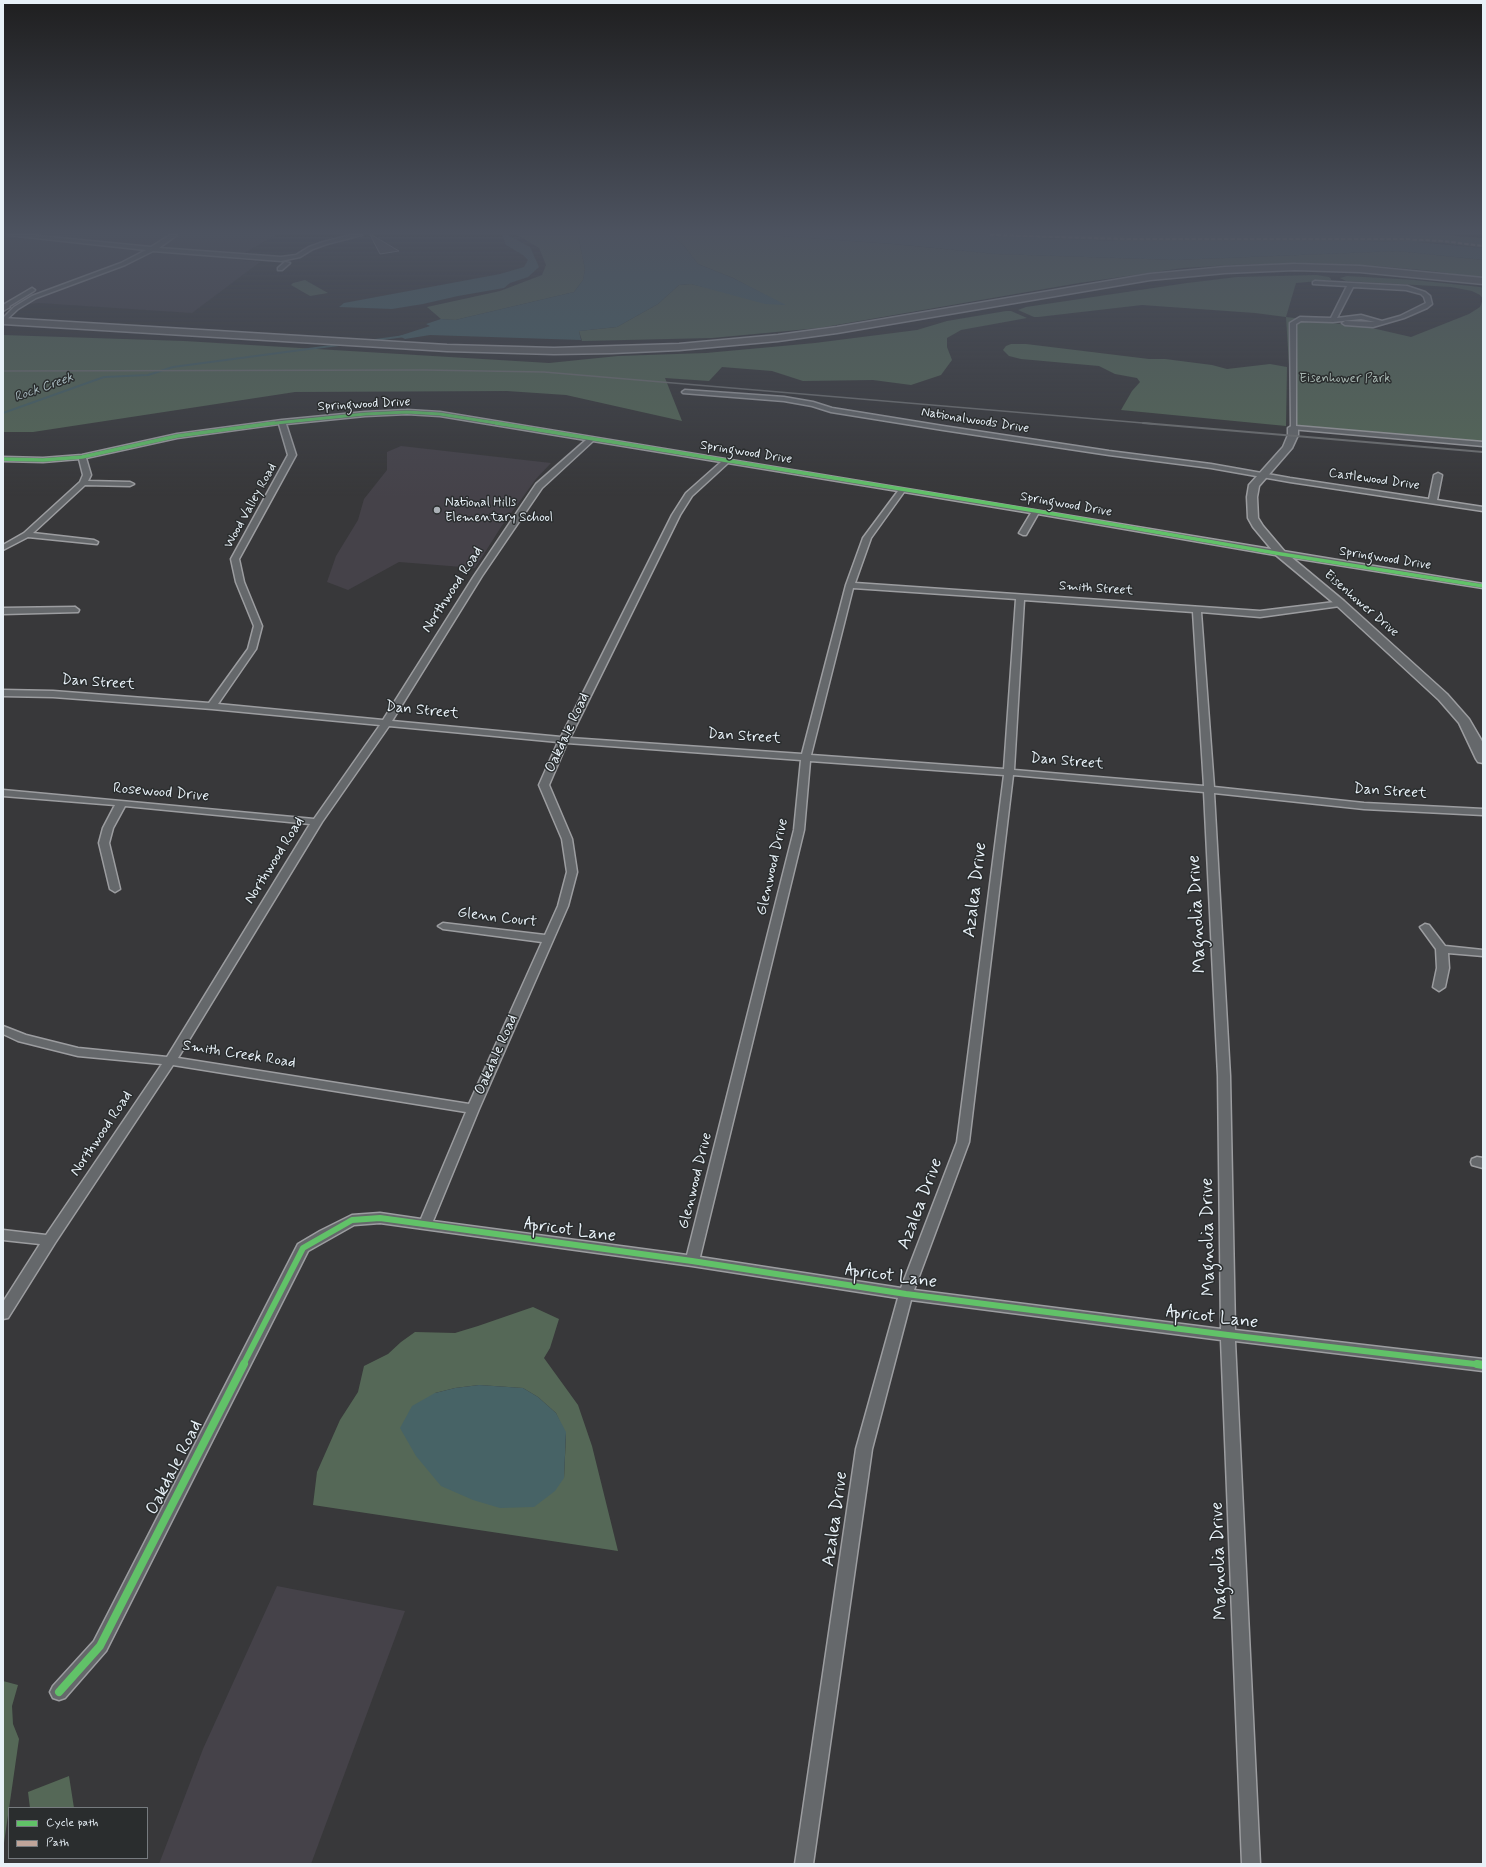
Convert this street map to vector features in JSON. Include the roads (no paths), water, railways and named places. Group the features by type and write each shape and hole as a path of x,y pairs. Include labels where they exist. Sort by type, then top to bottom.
{"main road":[{"path":"23,322 403,345 554,351 612,350 728,343 837,330 883,322"},
{"path":"69,322 128,328"},
{"path":"3,329 80,331 495,354 587,355 737,347 857,332 915,322"}],"street":[{"name":"Eisenhower Drive","path":"1295,322 1293,323 1292,334 1293,435 1287,448 1254,484 1252,497 1253,518 1267,540 1281,554 1340,603 1443,697 1465,722 1483,759"},
{"name":"Nationalwoods Drive","path":"685,392 784,398 813,404 831,410 942,428 1262,474"},
{"name":"Springwood Drive","path":"3,459 43,460 82,456 177,436 282,422 365,414 407,412 440,414 1036,511 1281,554 1483,586"},
{"name":"Wood Valley Road","path":"212,706 252,649 258,626 240,582 235,559 292,455 282,422"},
{"path":"1293,428 1483,444"},
{"name":"Northwood Road","path":"3,1314 50,1240 170,1061 317,822 386,723 478,576 539,486 591,439"},
{"path":"3,548 27,535 83,483 87,475 82,456"},
{"name":"Oakdale Road","path":"425,1226 473,1109 563,906 572,872 567,839 544,785 564,740 676,515 689,495 726,461"},
{"name":"Castlewood Drive","path":"1262,474 1290,480 1433,500 1483,509"},
{"path":"1433,500 1438,475"},
{"path":"83,483 130,484"},
{"name":"Glenwood Drive","path":"692,1261 799,830 806,756 850,585 867,538 902,490"},
{"path":"1023,533 1036,511"},
{"path":"27,535 94,542"},
{"name":"Smith Street","path":"850,585 1260,614 1340,603"},
{"name":"Azalea Drive","path":"804,1864 864,1449 906,1294 963,1142 1009,772 1020,596"},
{"path":"3,611 75,610"},
{"name":"Magnolia Drive","path":"1197,610 1209,789 1224,1076 1228,1335 1251,1864"},
{"name":"Dan Street","path":"3,693 53,694 212,706 564,740 806,756 1009,772 1209,789 1364,806 1483,812"},
{"name":"Rosewood Drive","path":"3,793 317,822"},
{"path":"115,889 104,843 108,828 120,804"},
{"name":"Glenn Court","path":"443,926 548,939"},
{"path":"1425,926 1442,950 1443,968 1439,987"},
{"path":"1442,950 1483,953"},
{"name":"Smith Creek Road","path":"3,1030 22,1038 78,1052 170,1061 473,1109"},
{"name":"Apricot Lane","path":"303,1248 325,1234 352,1220 380,1218 425,1226 692,1261 906,1294 1228,1335 1483,1365"},
{"path":"3,1235 50,1240"},
{"name":"Oakdale Road","path":"59,1692 100,1646 303,1248"}],"water":[{"path":"432,322 626,322 617,327 579,331 581,340 430,335 405,339 399,336 430,326 426,324"},
{"path":"479,1385 523,1388 538,1397 556,1413 566,1432 564,1478 555,1491 534,1507 500,1508 473,1500 441,1486 416,1456 400,1428 412,1406 435,1393 455,1388"}],"waterway":[{"name":"Rock Creek","path":"368,341 405,336"},
{"name":"Rock Creek","path":"3,413 104,377 148,375 173,367 346,344"}],"railway":[{"path":"3,371 424,370 544,372 1155,424"},
{"path":"1143,423 1483,452"}],"place":[{"name":"National Hills Elementary School","path":"437,510"}],"park label":[{"name":"Eisenhower Park","path":"1345,379"}]}
